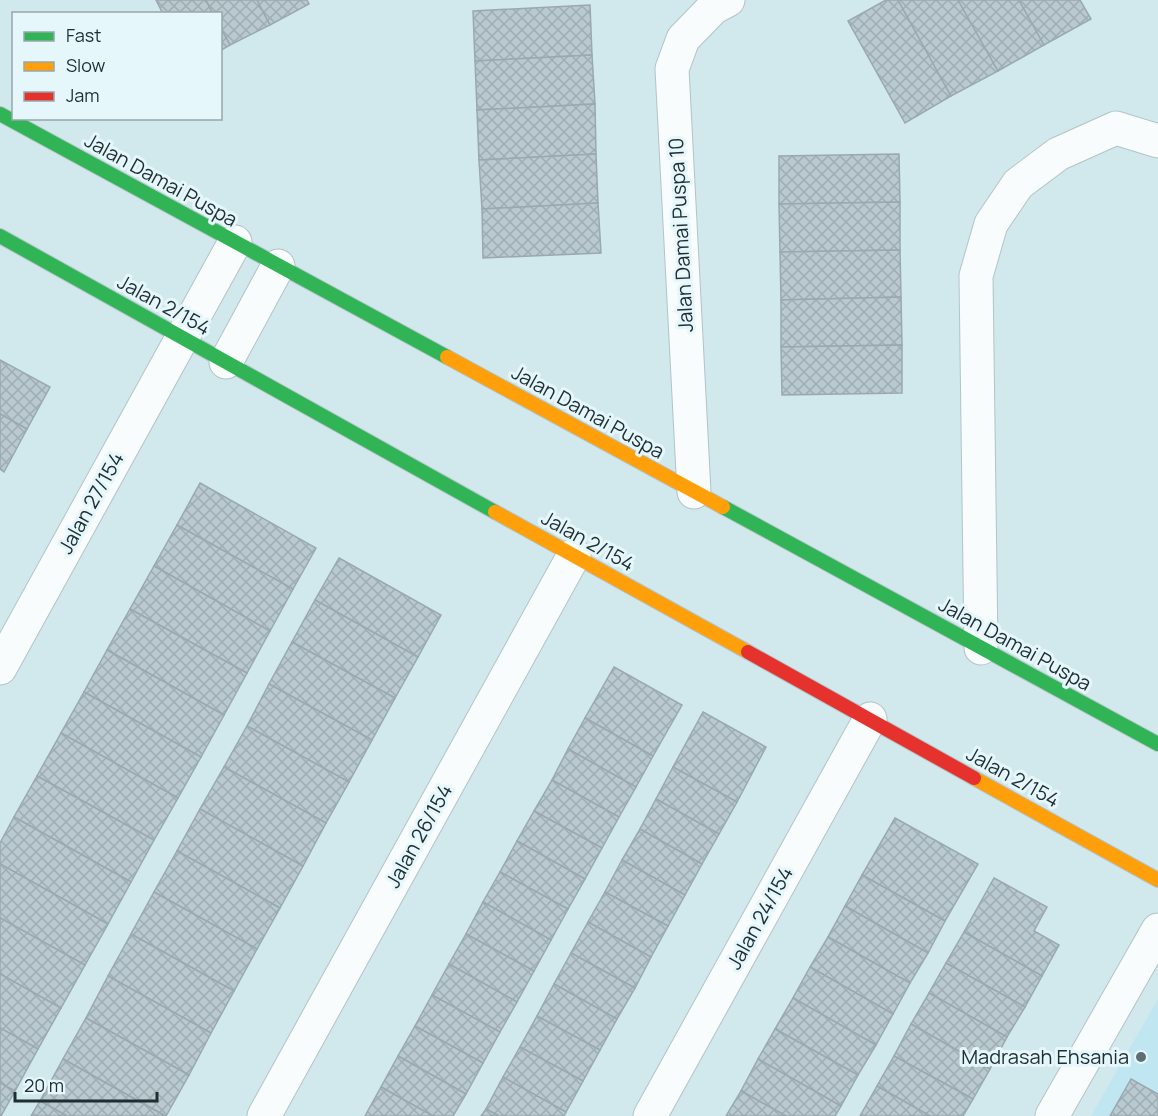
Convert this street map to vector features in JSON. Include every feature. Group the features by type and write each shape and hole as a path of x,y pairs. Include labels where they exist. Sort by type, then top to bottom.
{"street":[{"name":"Jalan Damai Puspa 10","path":"694,492 672,69 683,39 713,8 728,0"},
{"name":"Jalan Damai Puspa","path":"0,114 1158,744"},
{"path":"981,648 976,276 991,224 1018,184 1058,154 1116,128 1158,141"},
{"name":"Jalan 2/154","path":"0,236 1158,880"},
{"name":"Jalan 27/154","path":"0,668 235,242"},
{"path":"226,362 278,266"},
{"name":"Jalan 26/154","path":"264,1116 574,555"},
{"name":"Jalan 24/154","path":"650,1116 870,719"},
{"path":"1052,1116 1158,930"}],"shaded area":[{"name":"Madrasah Ehsania","path":"1158,999 1158,1116 1091,1116"}],"building":[{"path":"156,0 206,0 212,12 162,12"},
{"path":"206,0 257,0 270,25 230,45 222,31 222,12 212,12"},
{"path":"257,0 307,0 309,4 270,25"},
{"path":"886,0 898,0 951,96 905,123 848,21"},
{"path":"898,0 958,0 998,71 951,96"},
{"path":"958,0 1019,0 1044,45 998,71"},
{"path":"1019,0 1080,0 1091,19 1044,45"},
{"path":"590,5 592,55 475,61 473,11"},
{"path":"222,31 230,45 222,50"},
{"path":"592,55 595,104 477,110 475,61"},
{"path":"595,104 596,154 479,160 477,110"},
{"path":"596,154 598,203 482,209 479,160"},
{"path":"899,154 900,202 779,204 779,156"},
{"path":"900,202 900,250 780,252 779,204"},
{"path":"598,203 601,253 483,258 482,209"},
{"path":"900,250 901,297 781,300 780,252"},
{"path":"901,297 902,345 781,347 781,300"},
{"path":"902,345 902,393 782,395 781,347"},
{"path":"0,360 50,387 27,429 0,414"},
{"path":"0,414 27,429 4,472 0,469"},
{"path":"200,483 316,548 293,589 177,525"},
{"path":"177,525 293,589 270,631 154,566"},
{"path":"339,558 441,615 418,657 315,600"},
{"path":"154,566 270,631 247,673 130,609"},
{"path":"315,600 418,657 395,698 292,642"},
{"path":"130,609 247,673 224,715 107,650"},
{"path":"292,642 395,698 372,740 269,684"},
{"path":"107,650 224,715 201,757 84,692"},
{"path":"614,667 682,705 653,756 585,718"},
{"path":"269,684 372,740 349,782 247,726"},
{"path":"84,692 201,757 178,798 61,733"},
{"path":"703,712 766,747 737,802 673,767"},
{"path":"585,718 653,756 636,787 568,749"},
{"path":"247,726 349,782 326,823 224,767"},
{"path":"61,733 178,798 154,840 37,776"},
{"path":"568,749 636,787 619,817 552,780"},
{"path":"224,767 326,823 303,866 200,809"},
{"path":"673,767 737,802 719,834 656,799"},
{"path":"37,776 154,840 131,882 14,817"},
{"path":"552,780 619,817 602,848 534,811"},
{"path":"656,799 719,834 702,864 640,829"},
{"path":"200,809 303,866 280,908 177,851"},
{"path":"534,811 602,848 585,879 517,841"},
{"path":"14,817 131,882 108,924 0,864 0,843"},
{"path":"895,818 978,864 945,921 862,875"},
{"path":"640,829 702,864 685,895 622,860"},
{"path":"517,841 585,879 568,909 500,872"},
{"path":"177,851 280,908 257,949 154,892"},
{"path":"622,860 685,895 668,926 605,892"},
{"path":"0,864 108,924 85,965 0,918"},
{"path":"500,872 568,909 551,940 483,902"},
{"path":"862,875 945,921 928,953 845,906"},
{"path":"994,878 1047,907 1034,931 1059,945 1042,976 964,932"},
{"path":"154,892 257,949 234,991 131,934"},
{"path":"605,892 668,926 651,957 588,922"},
{"path":"483,902 551,940 534,971 466,934"},
{"path":"845,906 928,953 910,983 828,937"},
{"path":"0,918 85,965 61,1008 0,974"},
{"path":"588,922 651,957 635,988 571,953"},
{"path":"964,932 1042,976 1025,1007 946,963"},
{"path":"131,934 234,991 211,1033 108,976"},
{"path":"466,934 534,971 517,1002 449,964"},
{"path":"828,937 910,983 893,1014 810,967"},
{"path":"571,953 635,988 617,1019 554,984"},
{"path":"946,963 1025,1007 1007,1037 929,993"},
{"path":"449,964 517,1002 500,1032 432,995"},
{"path":"810,967 893,1014 876,1045 793,998"},
{"path":"0,974 61,1008 38,1049 0,1028"},
{"path":"108,976 211,1033 189,1075 86,1018"},
{"path":"554,984 617,1019 600,1050 537,1016"},
{"path":"929,993 1007,1037 990,1069 911,1024"},
{"path":"432,995 500,1032 483,1063 415,1026"},
{"path":"793,998 876,1045 858,1075 775,1029"},
{"path":"537,1016 600,1050 583,1081 520,1047"},
{"path":"86,1018 189,1075 166,1116 63,1059"},
{"path":"911,1024 990,1069 973,1099 894,1056"},
{"path":"415,1026 483,1063 466,1094 398,1056"},
{"path":"0,1028 38,1049 15,1091 0,1083"},
{"path":"775,1029 858,1075 841,1106 758,1059"},
{"path":"520,1047 583,1081 566,1112 503,1077"},
{"path":"398,1056 466,1094 453,1116 433,1116 381,1087"},
{"path":"894,1056 973,1099 963,1116 930,1116 877,1086"},
{"path":"63,1059 165,1116 67,1116 40,1101"},
{"path":"758,1059 841,1106 835,1116 786,1116 741,1091"},
{"path":"503,1077 566,1112 564,1116 499,1116 486,1109"},
{"path":"1131,1079 1158,1094 1158,1116 1110,1116"},
{"path":"0,1083 15,1091 1,1116 0,1116"},
{"path":"877,1086 930,1116 860,1116"},
{"path":"381,1087 433,1116 365,1116"},
{"path":"741,1091 786,1116 726,1116"},
{"path":"40,1101 67,1116 31,1116"},
{"path":"486,1109 499,1116 481,1116"}],"traffic: fast":[{"path":"0,114 447,357"},
{"path":"0,236 495,512"},
{"path":"723,507 1158,744"}],"traffic: slow":[{"path":"447,357 723,507"},
{"path":"495,512 748,652"},
{"path":"974,778 1158,880"}],"traffic: jam":[{"path":"748,652 974,778"}],"place":[{"name":"Madrasah Ehsania","path":"1141,1057"}]}
